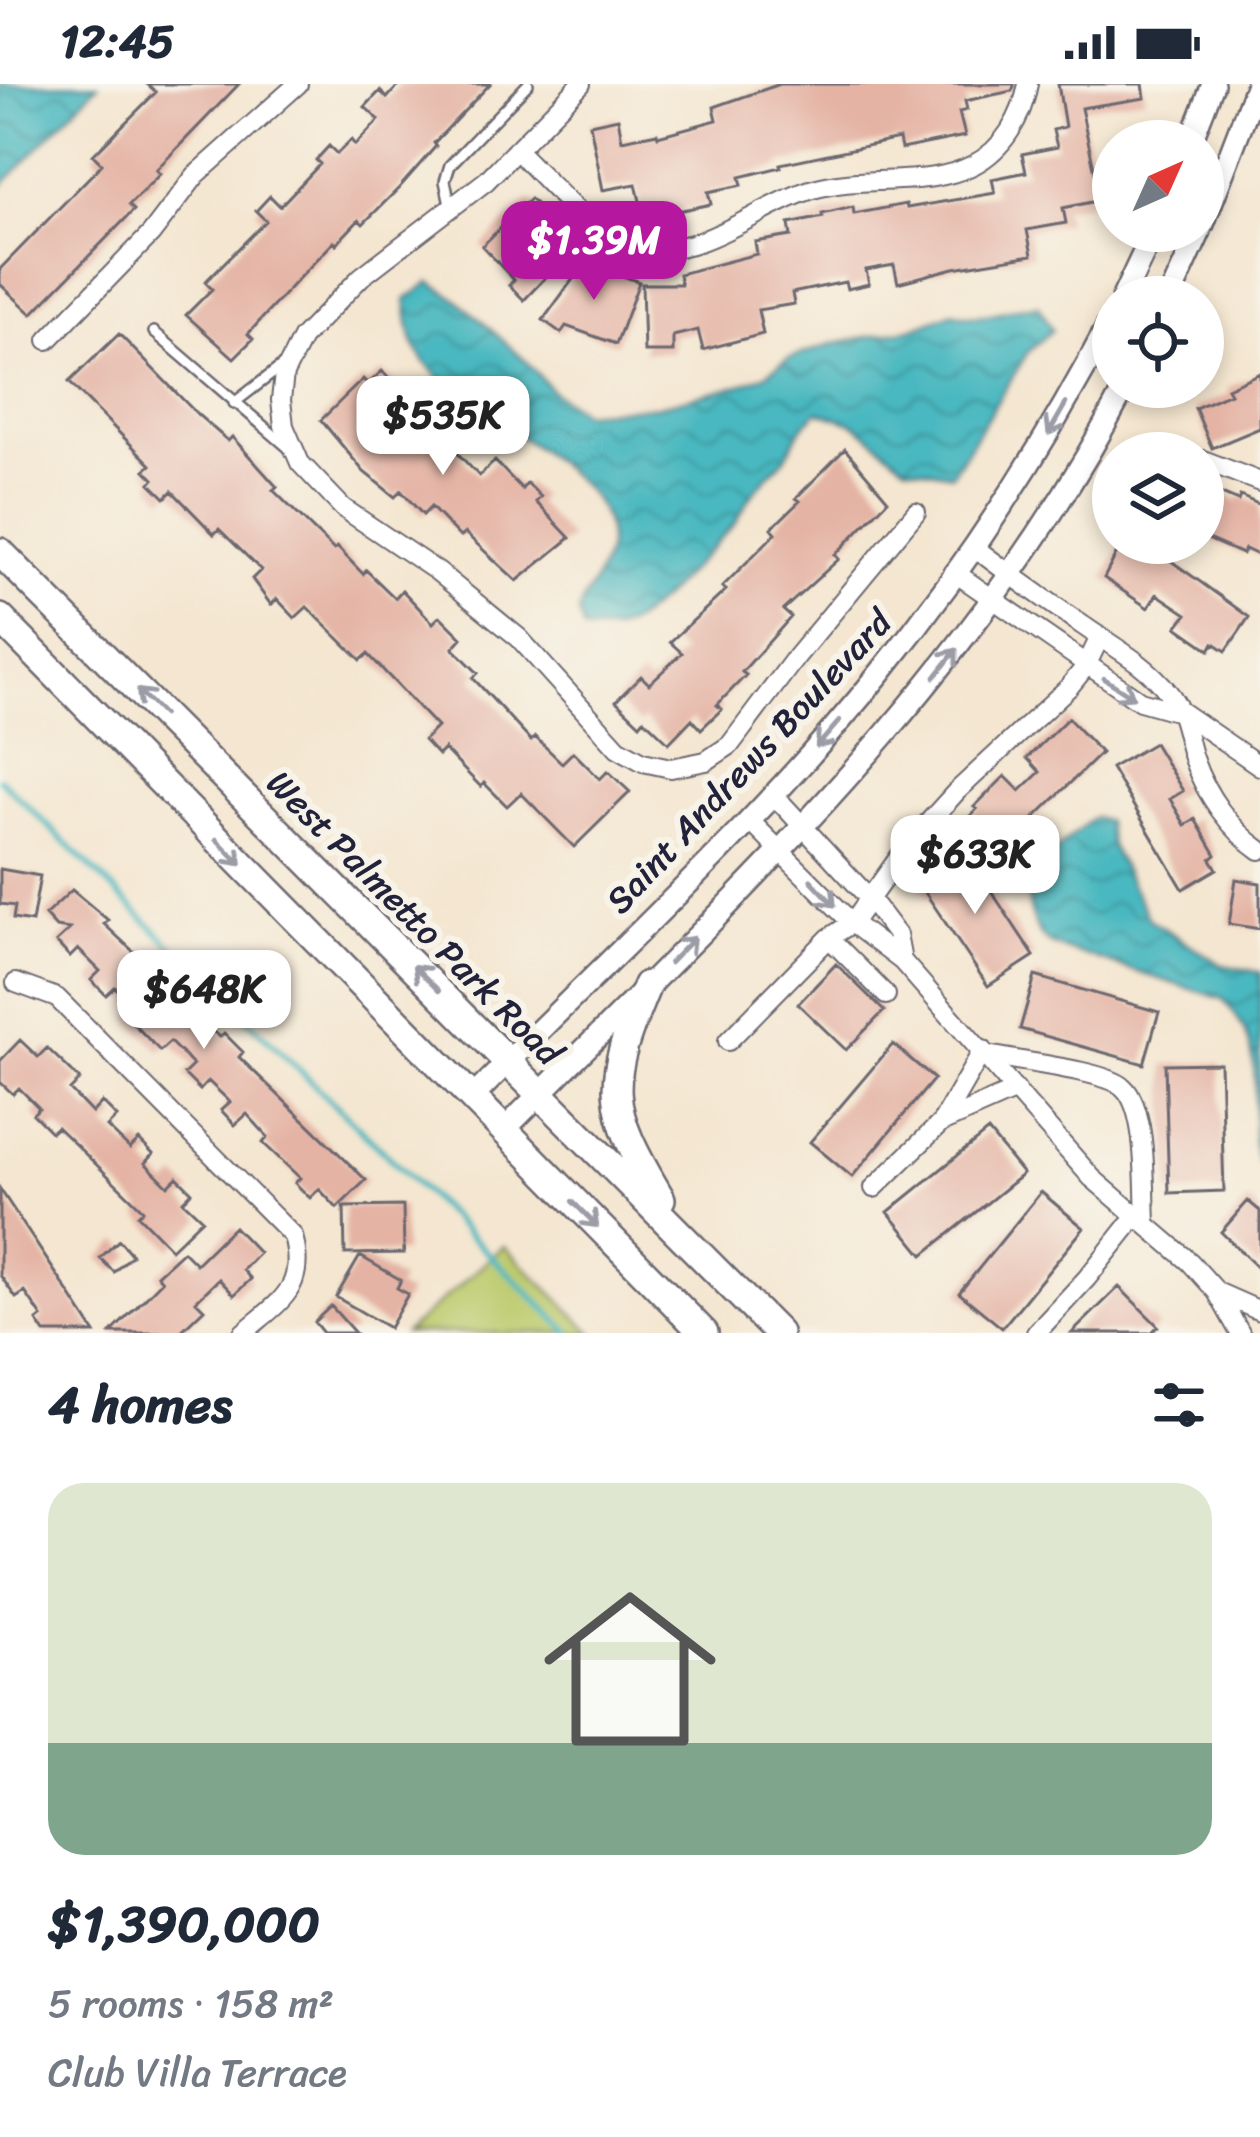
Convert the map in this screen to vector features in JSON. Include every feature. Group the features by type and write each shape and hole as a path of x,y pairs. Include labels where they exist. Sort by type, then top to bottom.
{"main road":[{"name":"West Palmetto Park Road","path":"0,552 778,1333"},
{"path":"0,618 704,1333"},
{"path":"647,985 620,1056 616,1102 626,1139 685,1238"}],"street":[{"path":"48,340 151,234 196,175 298,84"},
{"path":"516,150 606,234 643,247 670,248 710,237 814,188 862,179 933,177 972,166 1011,131 1028,84"},
{"path":"1199,120 1213,84"},
{"path":"1224,178 1254,109 1257,84"},
{"path":"572,86 516,150 452,210 361,277 310,328 289,361 282,387 281,417 293,452 343,508 438,572 519,638 618,748 643,762 671,768 706,761 730,745 916,512"},
{"name":"Saint Andrews Boulevard","path":"471,1099 749,820 878,676 1038,451 1092,354"},
{"path":"502,1132 781,848 910,708 1010,576 1113,408"},
{"path":"1239,473 1260,463"},
{"path":"1224,468 1260,482"},
{"path":"974,547 1144,666 1183,713 1260,766"},
{"path":"955,572 1140,701 1183,713"},
{"path":"728,1041 829,938 852,923 908,845 1086,666 1100,637"},
{"path":"1183,713 1194,760 1207,786 1223,814 1260,850"},
{"path":"773,794 898,935 902,961"},
{"path":"749,820 852,923 902,961 1076,1161 1190,1262 1217,1292 1240,1333"},
{"path":"829,938 886,995"},
{"path":"16,983 57,998 293,1236 299,1260 292,1288 243,1333"},
{"path":"874,1189 941,1123 986,1053"},
{"path":"986,1053 1105,1078 1127,1091 1140,1124 1141,1219 1036,1333"},
{"path":"941,1123 1016,1090"},
{"path":"1217,1292 1260,1311"}],"lane":[{"path":"452,210 445,181 450,165 528,84"},
{"path":"154,332 293,452"},
{"path":"234,403 289,361"}],"green space":[{"path":"504,1246 593,1333 405,1333"}],"water":[{"path":"0,84 98,84 0,188"},
{"path":"430,282 457,299 554,393 582,412 656,406 738,386 787,359 835,343 914,328 953,312 984,315 1039,305 1052,330 1028,352 952,474 905,465 855,424 818,411 754,491 735,523 665,596 636,621 614,631 584,631 578,612 606,553 604,516 586,490 559,465 433,371 413,341 406,300"},
{"path":"1095,817 1106,821 1110,844 1149,919 1222,965 1260,972 1260,1164 1254,1141 1253,1058 1244,1029 1223,999 1052,945 1035,924 1029,904 1032,876"}],"building":[{"path":"147,84 239,84 156,170 160,174 129,205 134,210 32,314 0,284 0,269 102,164 93,155 156,92"},
{"path":"400,84 490,84 399,188 299,278 248,334 253,339 234,358 186,315 212,289 205,282 266,221 256,211 270,196 280,206 320,164 316,160 329,146 337,154 351,140 355,145 379,120 365,107 380,91 387,98"},
{"path":"780,84 1014,86 1012,91 965,101 967,110 959,112 965,136 901,149 899,139 780,164 740,177 742,185 708,192 711,204 644,218 636,184 603,190 590,124 618,118 622,140 658,136 717,120 714,107"},
{"path":"1058,84 1143,84 1145,98 1081,108 1092,159 1092,202 1063,208 1066,223 1027,230 1032,255 898,283 894,265 866,270 869,284 847,289 845,282 792,293 794,304 758,310 763,334 703,350 698,330 673,336 673,352 644,352 642,284 681,284 679,274 757,254 755,242 791,236 789,224 822,214 853,207 854,214 906,204 907,208 995,193 992,179 1026,172 1022,154 1057,147 1053,130 1065,127"},
{"path":"530,199 578,243 524,300 509,285 514,280 482,246"},
{"path":"589,257 639,282 616,344 566,326 561,333 543,320"},
{"path":"119,334 198,415 228,441 232,437 277,487 273,490 334,550 337,547 395,598 402,590 433,623 440,616 462,638 453,648 478,673 473,678 531,741 535,737 562,763 573,752 600,779 608,771 630,792 574,847 521,793 507,806 444,749 438,755 424,740 437,727 368,654 361,660 307,607 295,618 277,599 271,605 252,579 261,570 219,529 214,534 172,491 165,498 150,483 154,479 145,470 151,465 69,382"},
{"path":"382,371 398,387 394,392 479,476 495,461 522,489 527,483 541,497 536,502 570,538 517,581 465,533 460,537 431,507 423,515 401,491 395,497 364,472 321,420 363,379 368,384"},
{"path":"1260,373 1260,428 1224,443 1224,432 1205,432 1195,408 1224,408 1224,396 1230,393 1227,388"},
{"path":"845,449 888,500 835,555 839,559 783,610 791,617 717,705 722,709 701,729 692,719 669,743 644,719 640,724 616,701 641,676 649,684 682,653 670,642 726,590 722,587 776,533 772,528 800,501 796,498"},
{"path":"1224,495 1260,505 1260,556 1245,549 1242,554 1224,546"},
{"path":"1111,564 1175,564 1249,617 1226,651 1214,643 1210,650 1177,627 1187,614 1157,594 1148,608 1104,578"},
{"path":"1068,718 1101,753 1026,826 1023,823 995,849 966,820 1005,776 1020,791 1040,772 1027,758"},
{"path":"1154,743 1183,791 1170,799 1185,825 1195,819 1216,855 1211,859 1217,869 1183,889 1111,768"},
{"path":"963,848 1034,956 988,986 916,879"},
{"path":"0,869 40,876 32,922 13,919 15,906 0,904"},
{"path":"1236,879 1260,883 1260,929 1229,924"},
{"path":"72,890 108,920 104,924 196,1017 220,1037 224,1033 243,1052 239,1057 366,1180 337,1208 319,1189 310,1198 295,1183 300,1178 263,1143 268,1137 247,1114 235,1125 221,1110 230,1102 208,1081 200,1090 184,1074 193,1065 170,1042 160,1051 129,1019 138,1009 115,987 106,995 91,980 100,971 78,949 70,957 56,942 70,929 56,927 45,915"},
{"path":"836,964 884,1011 846,1050 798,1004"},
{"path":"1035,976 1159,1012 1144,1064 1020,1029"},
{"path":"20,1040 38,1057 47,1048 80,1080 70,1090 92,1113 102,1102 117,1117 107,1127 130,1149 139,1140 153,1154 145,1163 168,1186 177,1177 192,1192 183,1201 202,1219 171,1249 138,1215 143,1210 57,1127 51,1132 33,1114 39,1108 19,1088 13,1094 0,1082 0,1061"},
{"path":"893,1044 934,1079 852,1177 810,1142"},
{"path":"1220,1063 1224,1191 1169,1193 1165,1064"},
{"path":"988,1131 1023,1174 923,1255 888,1212"},
{"path":"0,1189 95,1333 45,1333 37,1321 42,1317 25,1292 16,1298 0,1275"},
{"path":"1041,1192 1084,1228 1002,1328 959,1293"},
{"path":"1248,1201 1260,1211 1260,1270 1221,1232"},
{"path":"403,1206 404,1253 345,1254 344,1207"},
{"path":"234,1227 259,1253 243,1270 251,1279 234,1295 219,1279 196,1301 204,1309 179,1333 111,1333 162,1281 157,1275 183,1251 196,1264"},
{"path":"119,1240 132,1255 114,1272 100,1258"},
{"path":"360,1256 401,1280 397,1288 408,1294 389,1328 336,1297"},
{"path":"1119,1287 1158,1326 1151,1333 1072,1333"},
{"path":"331,1306 355,1333 323,1333 314,1322"}],"waterway":[{"path":"0,779 570,1333"}]}
